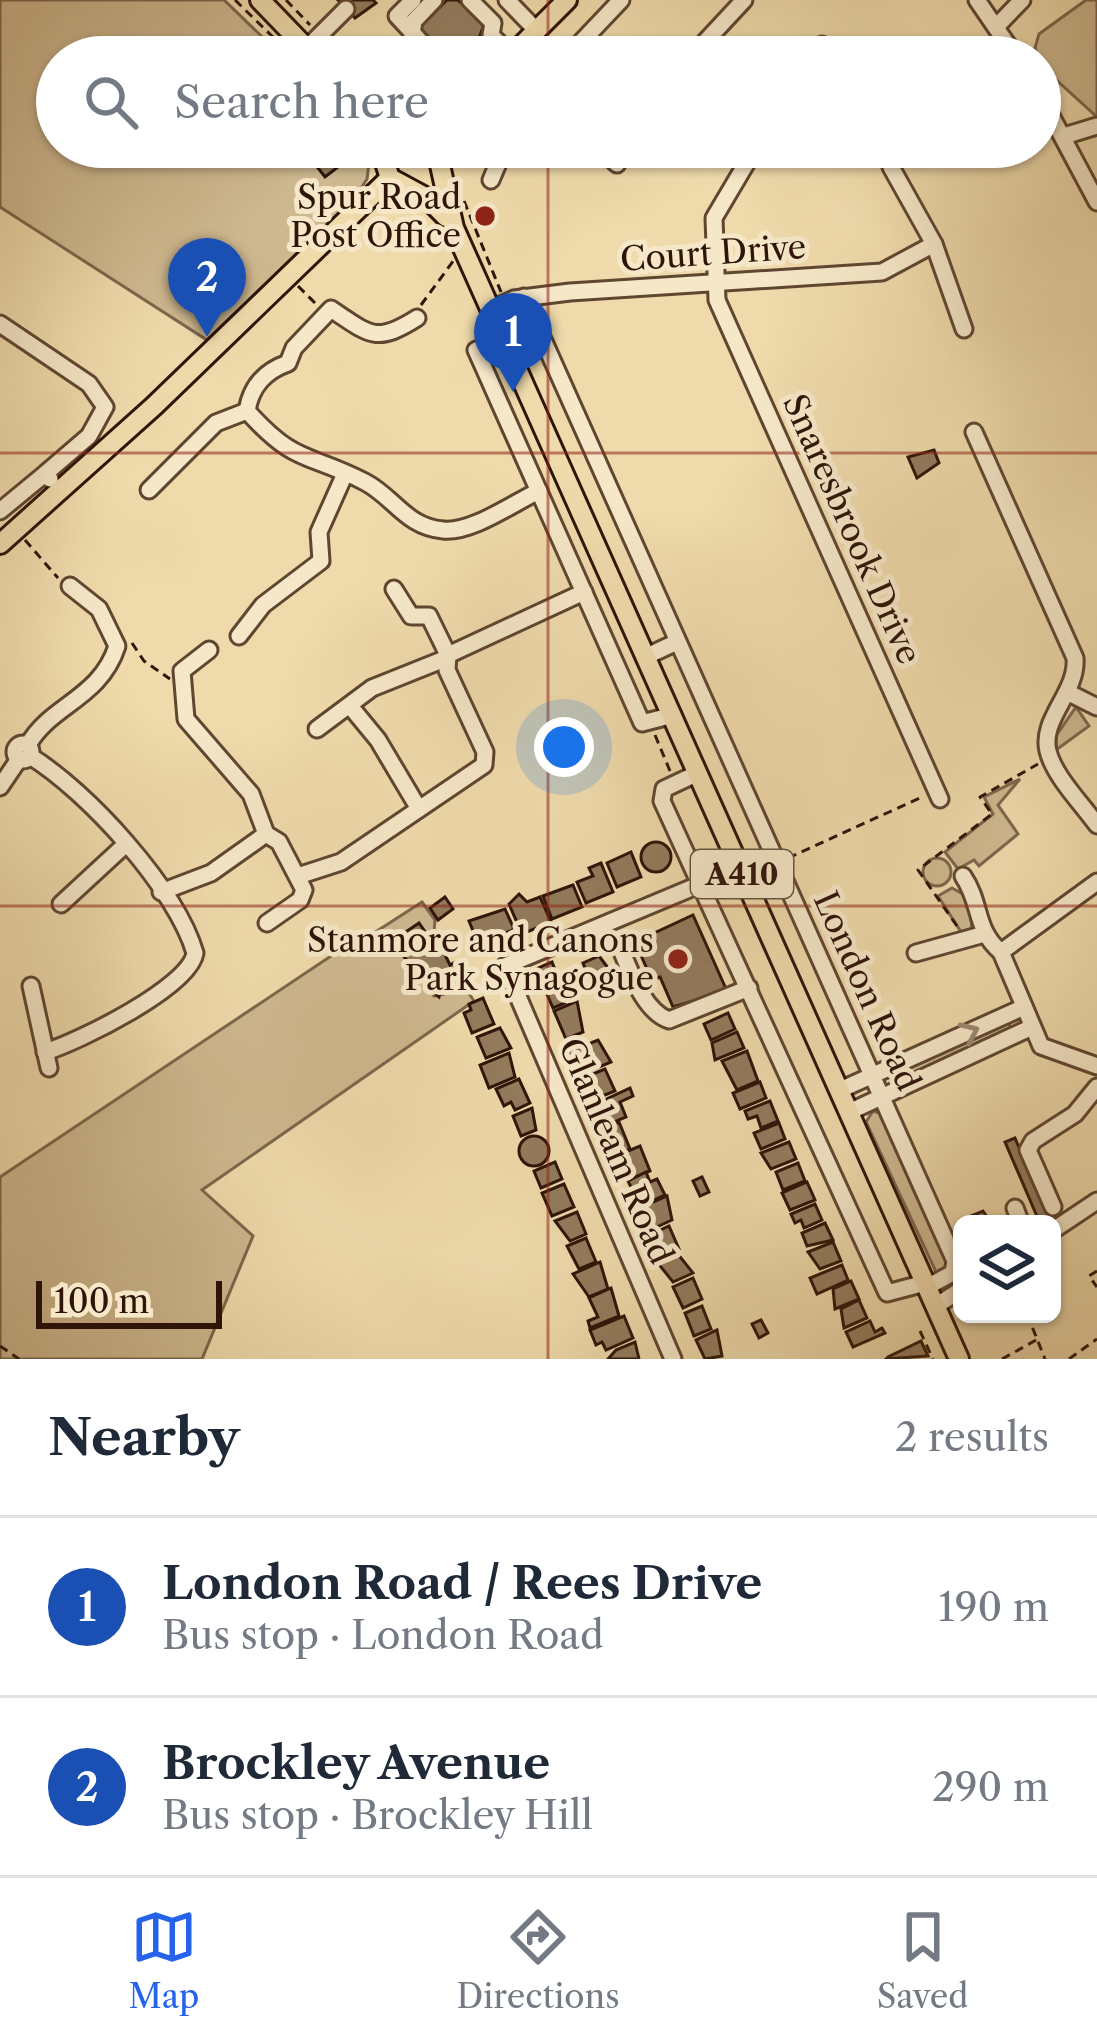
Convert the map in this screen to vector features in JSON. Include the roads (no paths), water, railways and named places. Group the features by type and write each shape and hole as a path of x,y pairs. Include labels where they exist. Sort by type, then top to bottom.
{"main road":[{"path":"260,0 295,36"},
{"path":"531,36 567,0"},
{"path":"0,544 288,277 390,178 389,168"},
{"path":"412,190 429,185 434,168"},
{"name":"London Road","path":"442,168 454,228 497,301 509,350 959,1359"},
{"name":"London Road","path":"390,178 434,204 454,228"}],"street":[{"path":"412,34 397,16 413,0"},
{"path":"412,34 414,20 434,0"},
{"path":"507,0 518,36"},
{"path":"587,36 621,0"},
{"path":"711,36 744,0"},
{"path":"977,0 1002,36"},
{"path":"996,27 1022,0"},
{"path":"470,3 496,36"},
{"path":"324,36 346,9"},
{"path":"1064,136 1097,126"},
{"path":"1061,131 1097,202"},
{"path":"491,180 496,168"},
{"name":"Snaresbrook Drive","path":"742,168 717,207 717,300 938,795"},
{"path":"892,168 934,244 964,329"},
{"name":"Court Drive","path":"497,301 882,272 934,244"},
{"name":"London Road","path":"524,297 953,1256"},
{"path":"247,411 251,390 273,368 288,363 331,309 383,336 396,334 417,318"},
{"path":"0,324 89,384 105,407 89,436 0,511"},
{"path":"509,350 479,357 642,723 650,725 673,715"},
{"path":"247,411 290,454 369,485 413,521 444,530 539,491"},
{"path":"173,494 155,485 216,423 247,411"},
{"path":"974,432 1075,658 1070,693 1047,736 1050,757 1097,825"},
{"path":"46,473 60,490"},
{"path":"239,636 263,605 321,561 319,532 344,476"},
{"path":"0,787 18,750 93,688 117,646 99,609 70,586"},
{"path":"301,875 329,868 485,761 428,616 411,616 394,589"},
{"path":"317,729 350,706 584,592"},
{"path":"646,656 677,642"},
{"path":"209,650 182,671 186,719 251,794 266,833 301,875 300,900 267,923"},
{"path":"1070,693 1097,707"},
{"path":"350,706 378,740 419,809"},
{"path":"0,734 55,771 126,844 193,946 192,966 137,1007 47,1060 31,986"},
{"path":"698,773 664,789 662,801 887,1293 953,1290"},
{"path":"161,892 211,873 266,833"},
{"path":"61,904 126,844"},
{"path":"963,876 973,890 981,935 1001,952 1041,1046 1097,1066"},
{"path":"1001,952 1097,882"},
{"name":"Glanleam Road","path":"673,1359 505,966 700,884"},
{"path":"916,953 981,935"},
{"path":"619,946 638,987 658,1016 669,1020 749,988"},
{"path":"839,1090 1024,1007"},
{"path":"849,1112 1032,1028"},
{"path":"1053,1208 1028,1150 1033,1141 1086,1104 1097,1087"},
{"path":"1061,1225 1097,1202"},
{"name":"London Road","path":"930,1292 953,1274"}],"place":[{"name":"Spur Road Post Office","path":"485,216"},
{"name":"Brockley Avenue","path":"207,337"},
{"name":"London Road / Rees Drive","path":"513,392"},
{"name":"Stanmore and Canons Park Synagogue","path":"678,959"}]}
